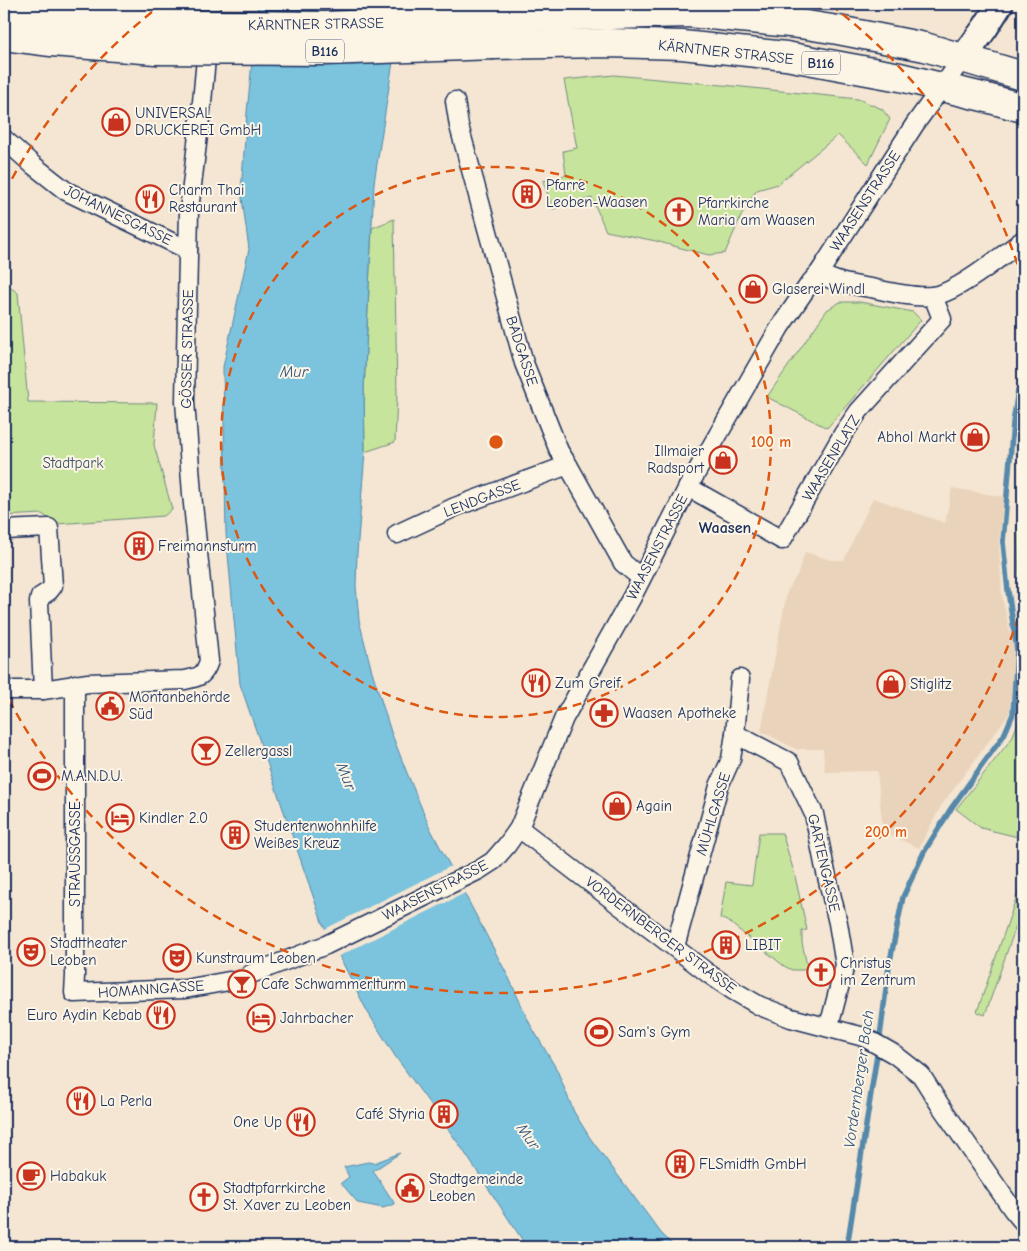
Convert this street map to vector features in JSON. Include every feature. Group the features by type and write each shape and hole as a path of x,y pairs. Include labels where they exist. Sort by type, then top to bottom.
{"main road":[{"path":"964,58 1000,4"},
{"name":"KÄRNTNER STRASSE","path":"4,8 50,15 157,37 324,51 608,43 682,45 786,56 907,78 942,87"},
{"name":"KÄRNTNER STRASSE","path":"4,36 51,42 493,18 688,14 800,24 838,30 964,58"},
{"name":"B116","path":"964,58 1023,76"},
{"name":"B116","path":"942,87 1023,108"}],"street":[{"name":"GÖSSER STRASSE","path":"75,684 198,678 206,671 209,661 192,494 185,401 190,210 211,4"},
{"path":"942,87 964,58"},
{"name":"WAASENSTRASSE","path":"251,974 326,945 478,870 493,861 507,845 519,828 564,718 632,598 688,488 780,327 819,273 896,152 942,87"},
{"name":"BADGASSE","path":"455,101 461,135 524,364 559,451 622,563 641,578"},
{"name":"JOHANNESGASSE","path":"4,139 66,191 188,250"},
{"path":"819,273 837,282 881,291 933,296 952,290 1023,240"},
{"name":"WAASENPLATZ","path":"688,488 782,540 843,434 859,411 942,319 933,296"},
{"name":"LENDGASSE","path":"397,534 455,507 568,465"},
{"path":"4,530 49,528 53,586 40,597 39,602 43,690"},
{"name":"MÜHLGASSE","path":"675,947 719,786 731,758 740,679"},
{"path":"4,690 43,690 75,684"},
{"name":"STRAUSSGASSE","path":"74,994 75,684"},
{"name":"GARTENGASSE","path":"735,734 790,762 814,814 838,923 845,966 828,1027"},
{"name":"VORDERNBERGER STRASSE","path":"519,828 734,991 760,1006 791,1018 864,1037 894,1054 921,1075 1023,1222"},
{"name":"HOMANNGASSE","path":"74,994 185,989 229,981"}],"shaded area":[{"name":"Stiglitz","path":"952,488 1004,497 999,542 1002,597 1015,654 1009,714 941,806 919,848 883,832 877,771 825,772 823,749 796,749 761,731 787,592 798,573 805,552 831,560 844,560 873,498 945,523"}],"green space":[{"path":"614,75 858,99 882,109 890,119 868,164 838,135 778,184 757,190 745,207 725,253 709,255 656,241 606,231 592,198 553,209 543,181 566,175 563,151 577,148 564,80"},
{"path":"394,219 397,395 395,442 365,452 364,390 372,228"},
{"name":"Stadtpark","path":"4,283 18,293 28,402 157,403 154,445 172,509 164,516 57,524 42,514 4,516"},
{"path":"840,302 860,302 913,312 921,320 827,428 767,397 827,310"},
{"path":"1023,452 1023,616 1019,580 1017,528"},
{"path":"1023,710 1022,838 981,828 956,809 1012,738"},
{"path":"759,833 782,833 794,872 807,930 802,931 802,943 808,970 792,970 784,966 729,922 720,918 726,882 752,885"},
{"path":"1023,878 1023,906 985,1015 977,1012"}],"water":[{"name":"Mur","path":"258,4 402,4 374,183 364,390 365,452 357,553 356,586 359,620 371,668 391,732 430,828 509,978 530,1024 557,1070 574,1112 590,1138 661,1233 675,1247 527,1247 461,1147 395,1056 367,1011 322,922 240,684 226,533 223,367 249,249 241,191"},
{"path":"400,1153 373,1171 395,1204 383,1208 358,1203 341,1183 349,1177 344,1167 368,1162 374,1163"}],"pier":[{"path":"453,865 467,892 337,957 323,930"}],"waterway":[{"name":"Vordernberger Bach","path":"847,1247 889,966 903,897 924,852 952,807 1004,735 1013,714 1017,650 1003,542 1013,423 1018,390 1023,379"}],"tunnel":[{"path":"229,981 251,974"}],"place":[{"name":"UNIVERSAL DRUCKEREI GmbH","path":"116,122"},
{"name":"Pfarre Leoben-Waasen","path":"527,194"},
{"name":"Charm Thai Restaurant","path":"150,199"},
{"name":"Pfarrkirche Maria am Waasen","path":"679,212"},
{"name":"Glaserei Windl","path":"753,289"},
{"name":"Abhol Markt","path":"975,437"},
{"name":"Illmaier Radsport","path":"723,460"},
{"name":"Freimannsturm","path":"139,546"},
{"name":"Zum Greif","path":"536,683"},
{"name":"Stiglitz","path":"891,684"},
{"name":"Montanbehörde Süd","path":"110,706"},
{"name":"Waasen Apotheke","path":"604,713"},
{"name":"Zellergassl","path":"206,751"},
{"name":"M.A.N.D.U.","path":"42,776"},
{"name":"Again","path":"617,806"},
{"name":"Kindler 2.0","path":"120,818"},
{"name":"Studentenwohnhilfe Weißes Kreuz","path":"235,835"},
{"name":"LIBIT","path":"726,945"},
{"name":"Stadttheater Leoben","path":"31,952"},
{"name":"Kunstraum Leoben","path":"177,958"},
{"name":"Christus im Zentrum","path":"821,972"},
{"name":"Cafe Schwammerlturm","path":"242,984"},
{"name":"Euro Aydin Kebab","path":"161,1015"},
{"name":"Jahrbacher","path":"261,1018"},
{"name":"Sam's Gym","path":"599,1032"},
{"name":"La Perla","path":"81,1101"},
{"name":"Café Styria","path":"444,1114"},
{"name":"One Up","path":"301,1122"},
{"name":"FLSmidth GmbH","path":"680,1164"},
{"name":"Habakuk","path":"31,1176"},
{"name":"Stadtgemeinde Leoben","path":"410,1188"},
{"name":"Stadtpfarrkirche St. Xaver zu Leoben","path":"204,1197"}],"district":[{"name":"Waasen","path":"725,527"}]}
